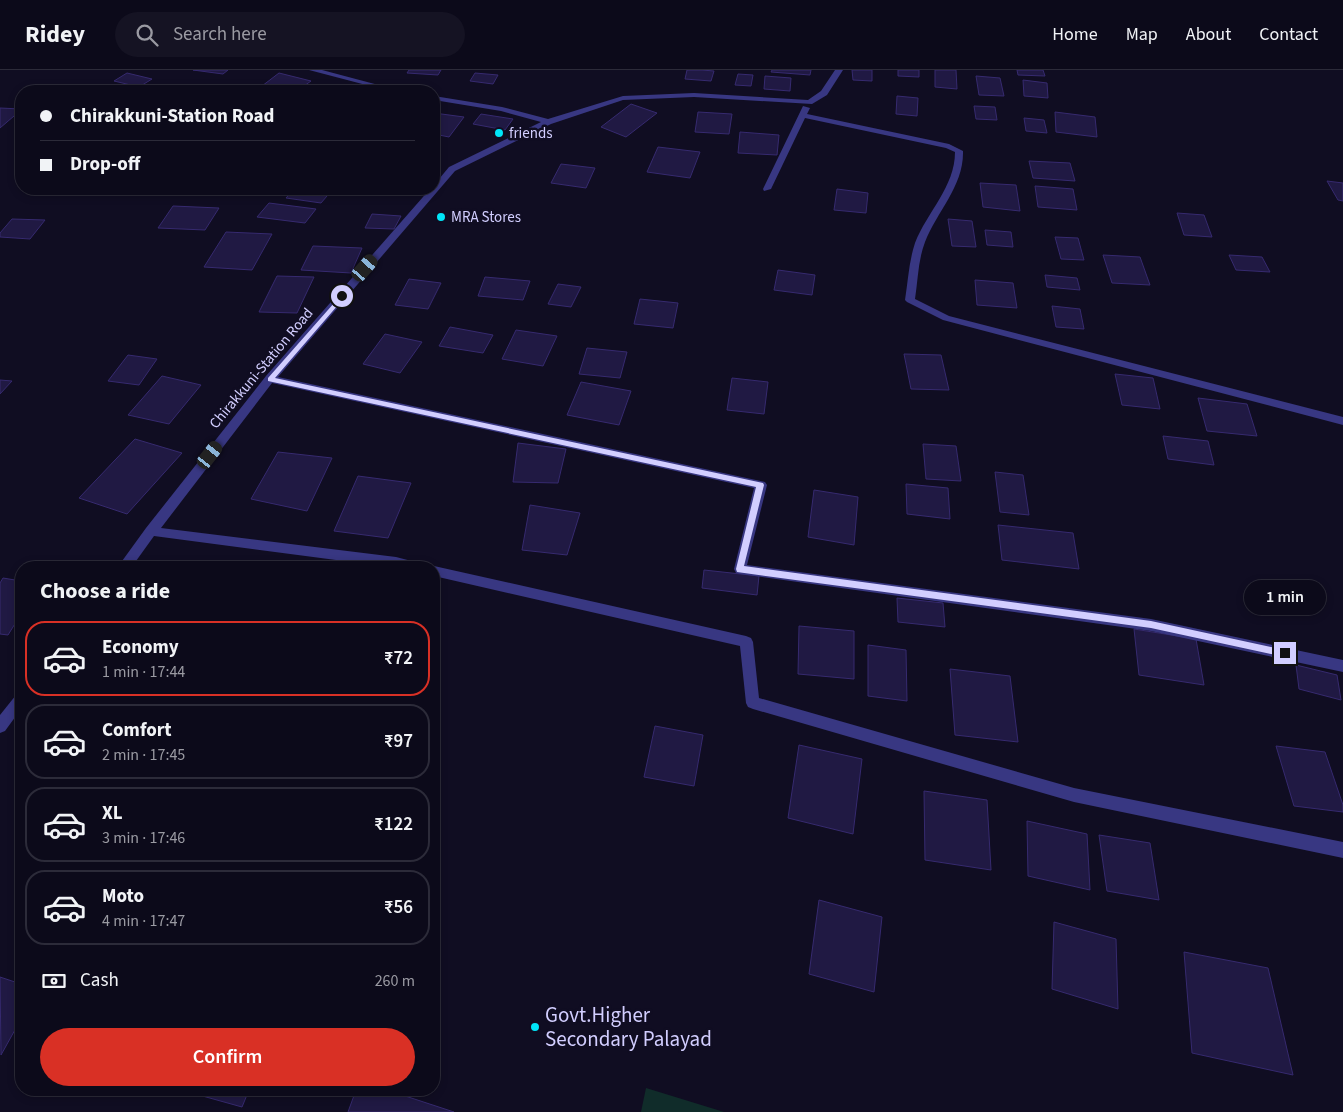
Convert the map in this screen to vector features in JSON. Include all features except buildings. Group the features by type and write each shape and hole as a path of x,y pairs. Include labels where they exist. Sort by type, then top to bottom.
{"street":[{"path":"313,70 373,85"},
{"path":"768,189 810,102 824,92 839,70"},
{"name":"Chirakkuni-Station Road","path":"440,183 452,169 548,122 623,98 694,96 810,102"},
{"path":"440,99 502,109 548,122"},
{"path":"803,115 949,146 959,151 961,160 954,178 920,244 910,300 946,318 1343,421"},
{"name":"Chirakkuni-Station Road","path":"128,561 270,379 429,195"},
{"path":"270,379 760,485 740,569 1151,625 1343,666"},
{"path":"150,531 388,561"},
{"path":"440,572 746,642 753,703 1074,795 1343,850"},
{"path":"0,726 15,707"}],"green space":[{"path":"646,1088 724,1112 641,1112"}],"place":[{"name":"friends","path":"499,133"},
{"name":"MRA Stores","path":"441,217"},
{"name":"Govt.Higher Secondary Palayad","path":"535,1027"}],"route":[{"path":"342,296 270,379 760,485 740,569 1151,625 1285,653"}]}
